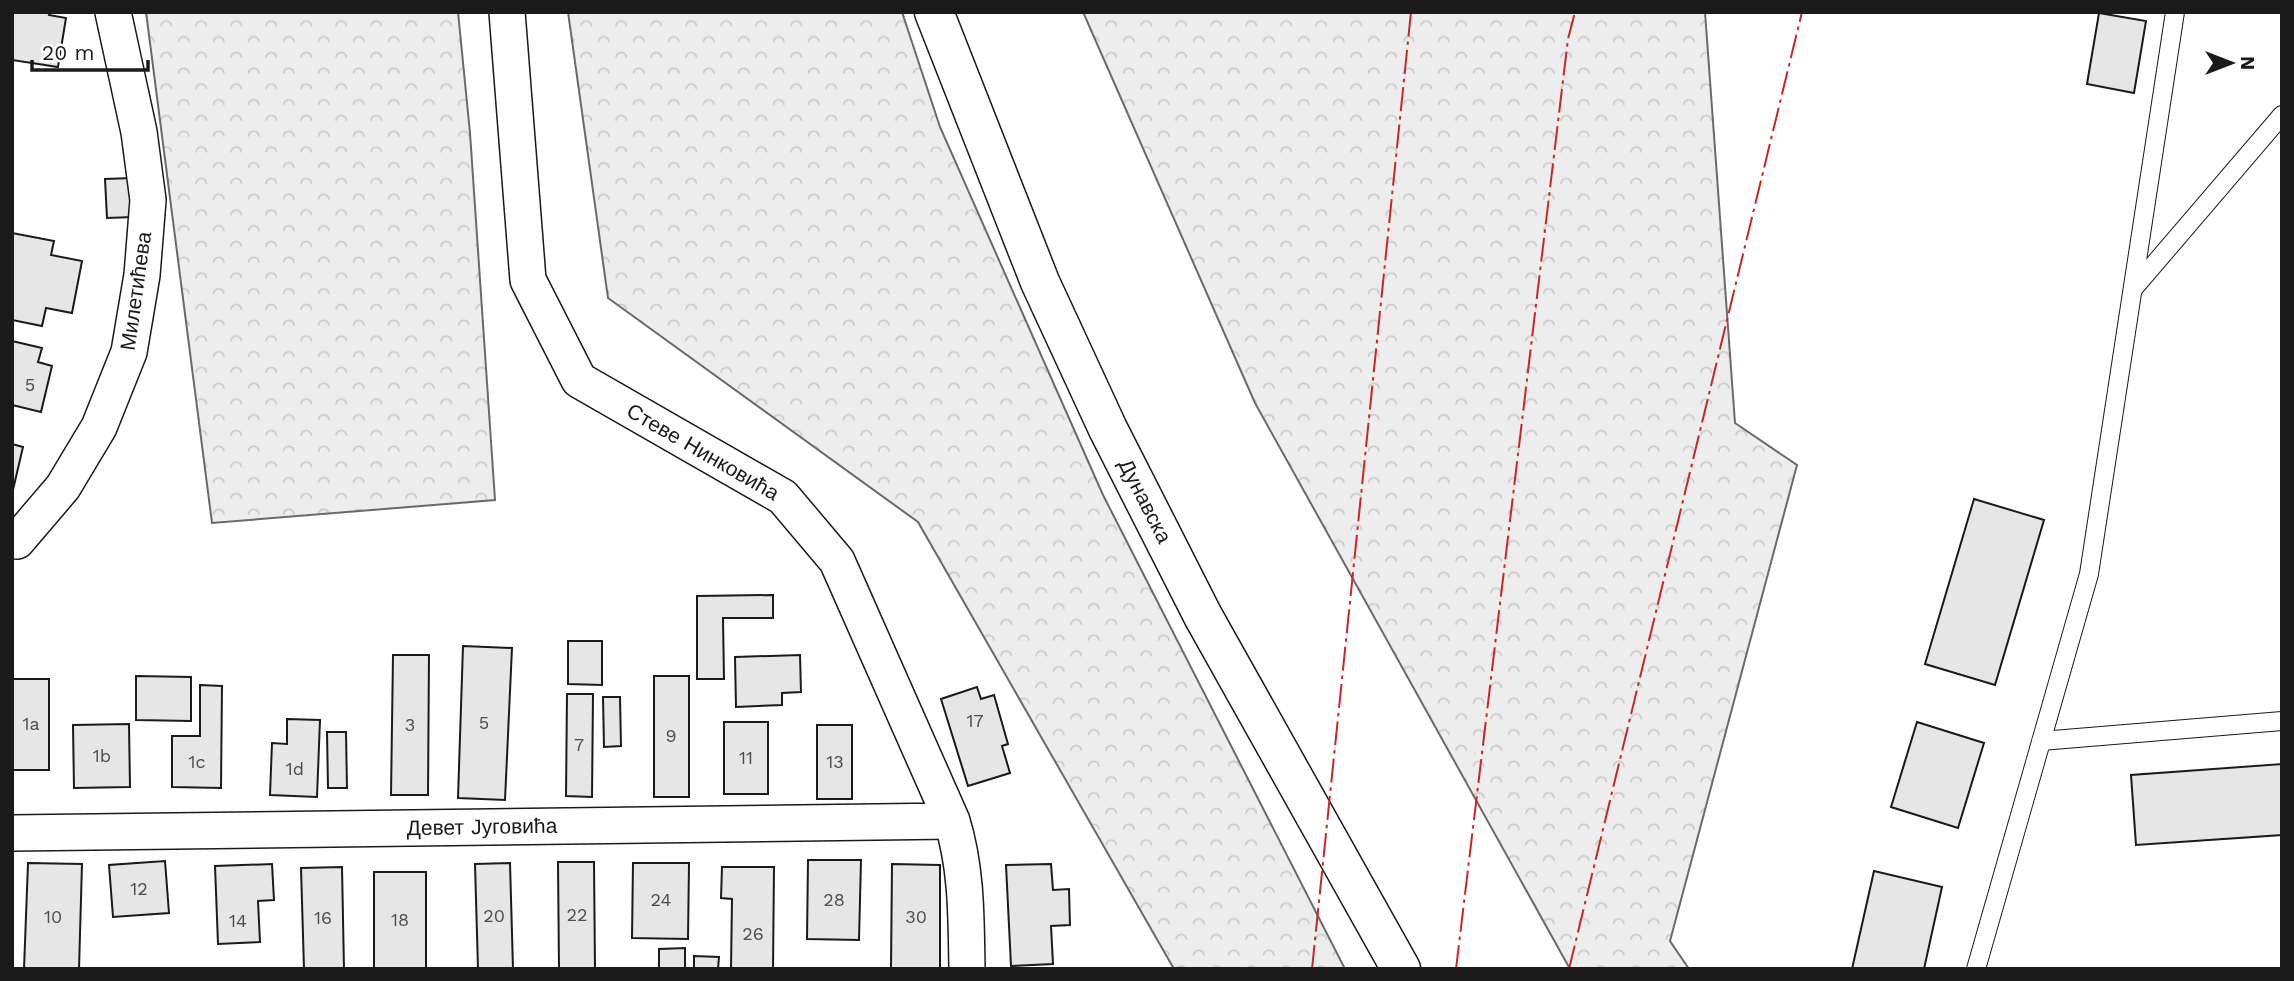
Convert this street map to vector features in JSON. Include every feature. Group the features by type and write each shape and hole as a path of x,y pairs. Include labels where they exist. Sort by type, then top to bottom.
{"main road":[{"name":"Дунавска","path":"934,12 1040,282 1108,429 1203,615 1401,969"}],"street":[{"name":"Милетићева","path":"17,541 63,487 93,437 129,352 142,275 148,200 139,132 113,12"},
{"name":"Стеве Нинковића","path":"507,12 528,280 579,380 783,496 837,561 953,821 965,878 967,969"},
{"name":"Девет Југовића","path":"12,833 953,821"}],"lane":[{"path":"1976,969 2089,574 2175,12"},
{"path":"2133,289 2282,115"},
{"path":"2041,741 2282,721"}],"green space":[{"path":"146,12 458,12 470,133 495,500 212,523"},
{"path":"568,12 902,12 940,127 1103,495 1345,969 1174,969 918,522 608,298"},
{"path":"1083,12 1705,12 1735,423 1797,465 1670,941 1689,969 1570,969 1255,403"}],"building":[{"path":"12,12 50,12 49,15 66,18 58,67 12,60"},
{"path":"2099,13 2146,21 2134,93 2087,84"},
{"path":"132,178 134,217 107,218 105,179"},
{"path":"12,233 54,241 51,255 82,261 72,313 46,308 42,326 12,320"},
{"path":"12,341 42,348 38,362 52,366 41,412 12,405"},
{"path":"12,444 23,447 12,494"},
{"path":"1974,499 2044,520 1995,685 1925,664"},
{"path":"773,595 773,618 723,618 724,679 697,679 697,596"},
{"path":"568,641 602,641 602,685 568,684"},
{"path":"463,646 512,648 505,800 458,798"},
{"path":"393,655 429,655 428,795 391,795"},
{"path":"800,655 801,692 782,693 782,705 736,707 735,657"},
{"path":"136,676 191,677 191,721 136,720"},
{"path":"654,676 689,676 689,797 654,797"},
{"path":"12,679 49,679 49,770 12,770"},
{"path":"200,685 222,686 221,788 172,787 172,736 200,736"},
{"path":"977,687 981,699 994,695 1008,744 1002,746 1010,773 968,786 941,699"},
{"path":"567,694 593,694 592,797 566,796"},
{"path":"603,697 620,697 621,746 604,747"},
{"path":"287,719 320,720 317,797 270,795 272,743 287,744"},
{"path":"724,722 768,722 768,794 724,794"},
{"path":"1917,722 1984,743 1958,828 1891,807"},
{"path":"129,724 130,787 74,788 73,725"},
{"path":"817,725 852,725 852,799 817,799"},
{"path":"327,732 346,732 347,788 328,788"},
{"path":"2282,764 2282,835 2136,845 2131,775"},
{"path":"808,860 861,860 859,940 807,939"},
{"path":"165,861 169,913 113,917 109,865"},
{"path":"558,862 594,862 595,969 559,969"},
{"path":"28,863 82,864 79,969 24,969"},
{"path":"510,863 513,969 478,969 475,864"},
{"path":"633,863 689,863 688,939 632,938"},
{"path":"272,864 274,900 258,901 260,942 218,944 215,866"},
{"path":"892,864 940,865 940,969 891,969"},
{"path":"1051,864 1053,890 1069,889 1070,925 1051,926 1053,964 1011,966 1006,865"},
{"path":"342,867 344,969 304,969 301,868"},
{"path":"722,867 774,867 773,969 731,969 732,899 721,898"},
{"path":"1874,871 1942,887 1924,969 1852,969"},
{"path":"374,872 426,872 426,969 374,969"},
{"path":"685,948 685,969 659,969 659,949"},
{"path":"694,956 719,957 718,969 694,969"}],"power":[{"path":"1312,969 1411,12"},
{"path":"1456,969 1568,39 1575,12"},
{"path":"1569,969 1802,12"}]}
